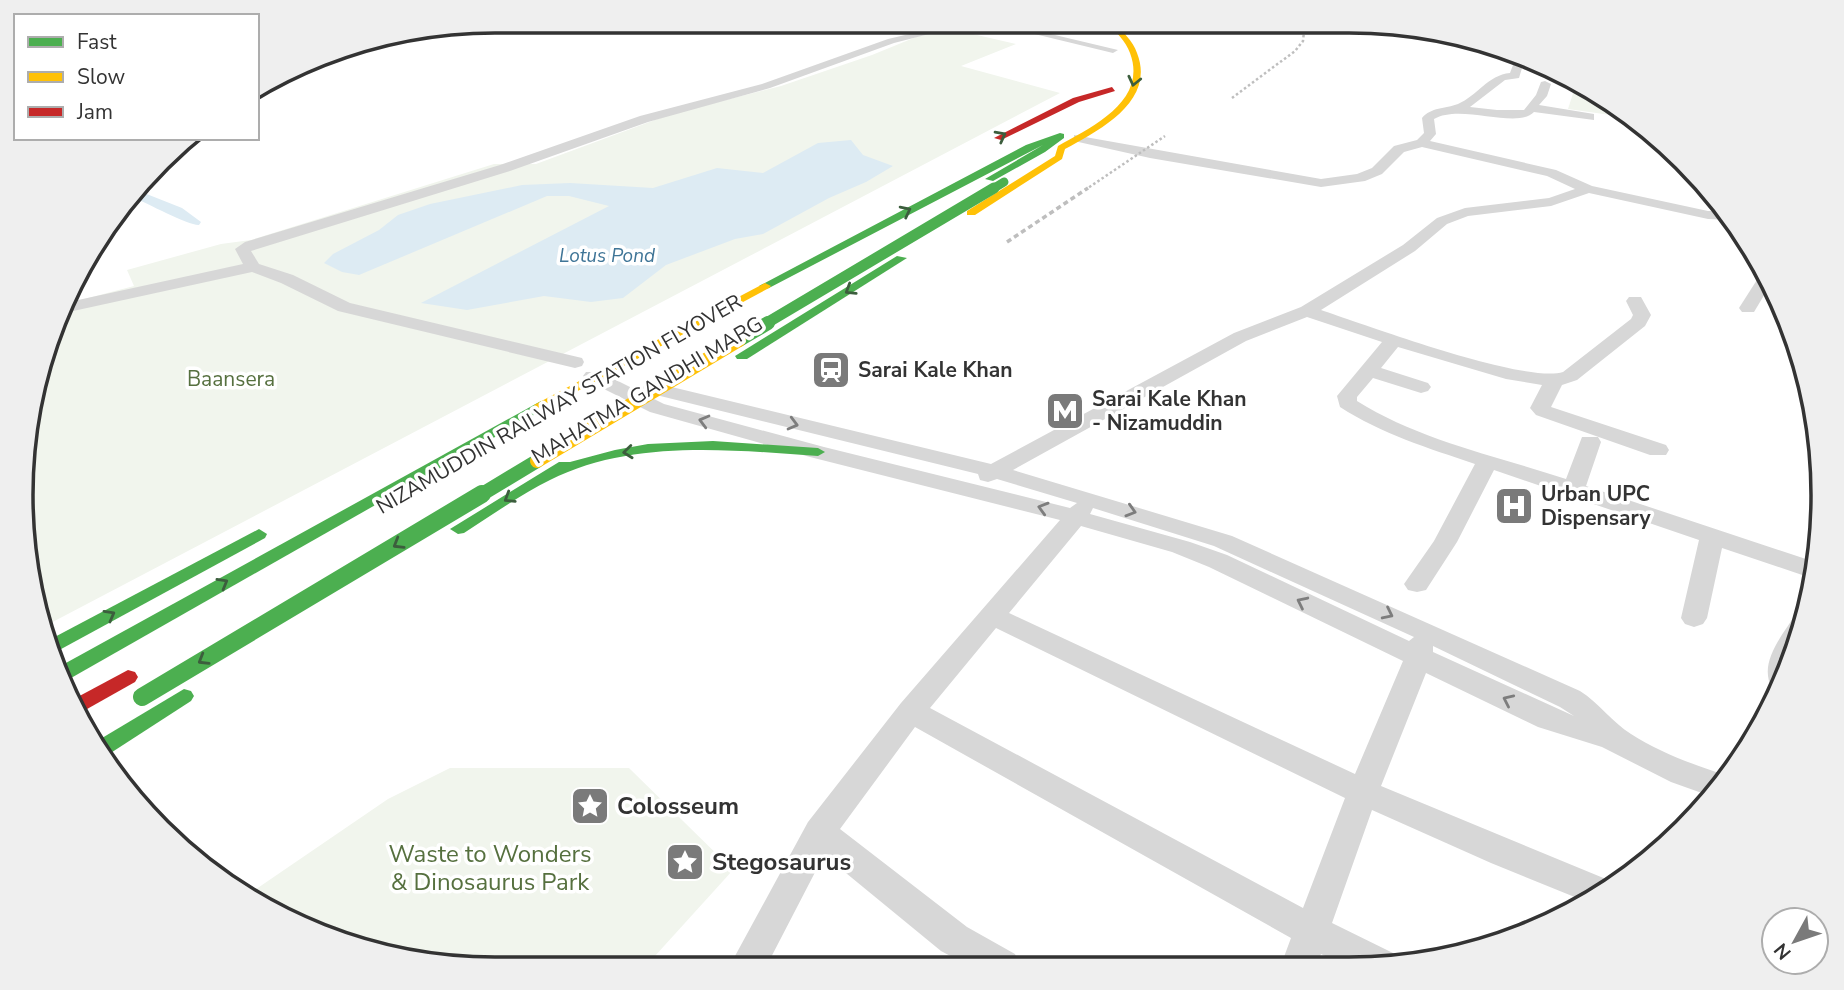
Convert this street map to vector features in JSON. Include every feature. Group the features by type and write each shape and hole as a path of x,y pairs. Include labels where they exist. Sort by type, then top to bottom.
{"main road":[{"path":"983,146 1116,77 1118,59 1097,33"},
{"name":"MAHATMA GANDHI MARG","path":"68,671 389,489 585,364 758,287 1029,147 1078,138 1112,115 1129,99 1137,76 1136,58 1119,33"},
{"name":"MAHATMA GANDHI MARG","path":"389,489 418,505 453,532 821,308 1061,155 1061,142 1116,77"},
{"name":"NIZAMUDDIN RAILWAY STATION FLYOVER","path":"131,703 1061,142"},
{"name":"NIZAMUDDIN RAILWAY STATION FLYOVER","path":"564,426 997,181"},
{"path":"758,287 821,308"},
{"path":"555,373 585,364"},
{"path":"546,476 585,460 615,453 664,448 743,446 818,452"},
{"path":"58,644 278,524"},
{"path":"83,703 140,670"},
{"path":"107,746 190,693 126,753"}],"street":[{"path":"253,267 243,253 243,249 251,245 505,168 644,119 766,86 891,41 925,33"},
{"path":"1038,33 1113,50"},
{"path":"1422,143 1430,134 1428,118 1437,111 1463,106 1502,77 1515,76 1519,66"},
{"path":"1455,108 1516,115 1527,113 1534,108 1545,84"},
{"path":"1534,108 1590,117"},
{"path":"1078,138 1163,156 1321,183 1367,176 1377,171 1399,149 1422,143 1551,173 1588,189 1718,217"},
{"path":"960,487 996,472 1240,337 1307,311 1409,248 1442,221 1465,212 1551,202 1588,189"},
{"path":"74,306 253,267 288,279 344,307 585,364 679,394 823,432 996,472 1420,645 1570,729 1617,741 1687,776 1710,783"},
{"path":"1748,308 1761,287"},
{"path":"1307,311 1513,375 1555,381 1570,376 1639,322 1642,315 1635,301"},
{"path":"1390,345 1347,396 1347,403 1355,410 1405,433 1486,462 1805,569"},
{"path":"585,364 657,408 960,487 1083,508"},
{"path":"1368,370 1421,387"},
{"path":"1555,381 1540,408 1543,411 1658,450"},
{"path":"1573,490 1590,442"},
{"path":"1417,584 1446,542 1486,462"},
{"path":"752,957 820,832 911,711 1083,508"},
{"path":"1694,618 1712,537"},
{"path":"993,616 1363,792 1503,853 1592,888"},
{"path":"1302,957 1420,645"},
{"path":"911,711 1363,957"},
{"path":"820,832 954,939 986,957"}],"green space":[{"name":"Baansera","path":"934,33 968,33 1016,44 961,66 1060,93 51,623 37,555 34,465 49,375 76,301 134,286 127,270 221,244 251,240 494,164 536,164 671,114 781,86"},
{"path":"1574,92 1611,115 1568,109"},
{"name":"Waste to Wonders & Dinosaurus Park","path":"450,768 629,768 733,870 654,957 465,956 405,948 318,922 255,890 388,799"}],"water":[{"name":"Lotus Pond","path":"851,140 863,155 893,166 763,234 735,239 666,265 623,298 591,302 544,296 467,310 421,303 609,206 569,196 547,196 359,275 342,272 324,263 333,254 379,230 398,215 430,204 522,185 570,183 653,188 717,168 763,173 818,143"}],"waterway":[{"path":"143,197 177,211 194,222"}],"railway":[{"path":"1232,98 1295,51 1303,41 1304,33"},
{"path":"1085,190 1165,136"},
{"path":"1007,242 1085,190"}],"traffic: fast":[{"path":"765,286 1029,147 1060,136"},
{"path":"990,179 1042,150 1061,136"},
{"path":"739,340 1004,182"},
{"path":"742,356 901,258"},
{"path":"68,671 541,405"},
{"path":"546,476 615,454 680,446 818,452"},
{"path":"142,697 537,461"},
{"path":"458,529 564,465"},
{"path":"58,644 259,534"},
{"path":"107,746 184,696"}],"traffic: slow":[{"path":"971,213 1059,157 1061,148 1104,122 1129,99 1136,85 1138,70 1134,53 1120,33"},
{"path":"541,405 765,286"},
{"path":"537,461 739,340"}],"traffic: jam":[{"path":"998,138 1076,100 1112,89"},
{"path":"83,703 128,677"}],"place":[{"name":"Sarai Kale Khan","path":"831,370"},
{"name":"Sarai Kale Khan - Nizamuddin","path":"1065,411"},
{"name":"Urban UPC Dispensary","path":"1514,506"},
{"name":"Colosseum","path":"590,806"},
{"name":"Stegosaurus","path":"685,862"}]}
